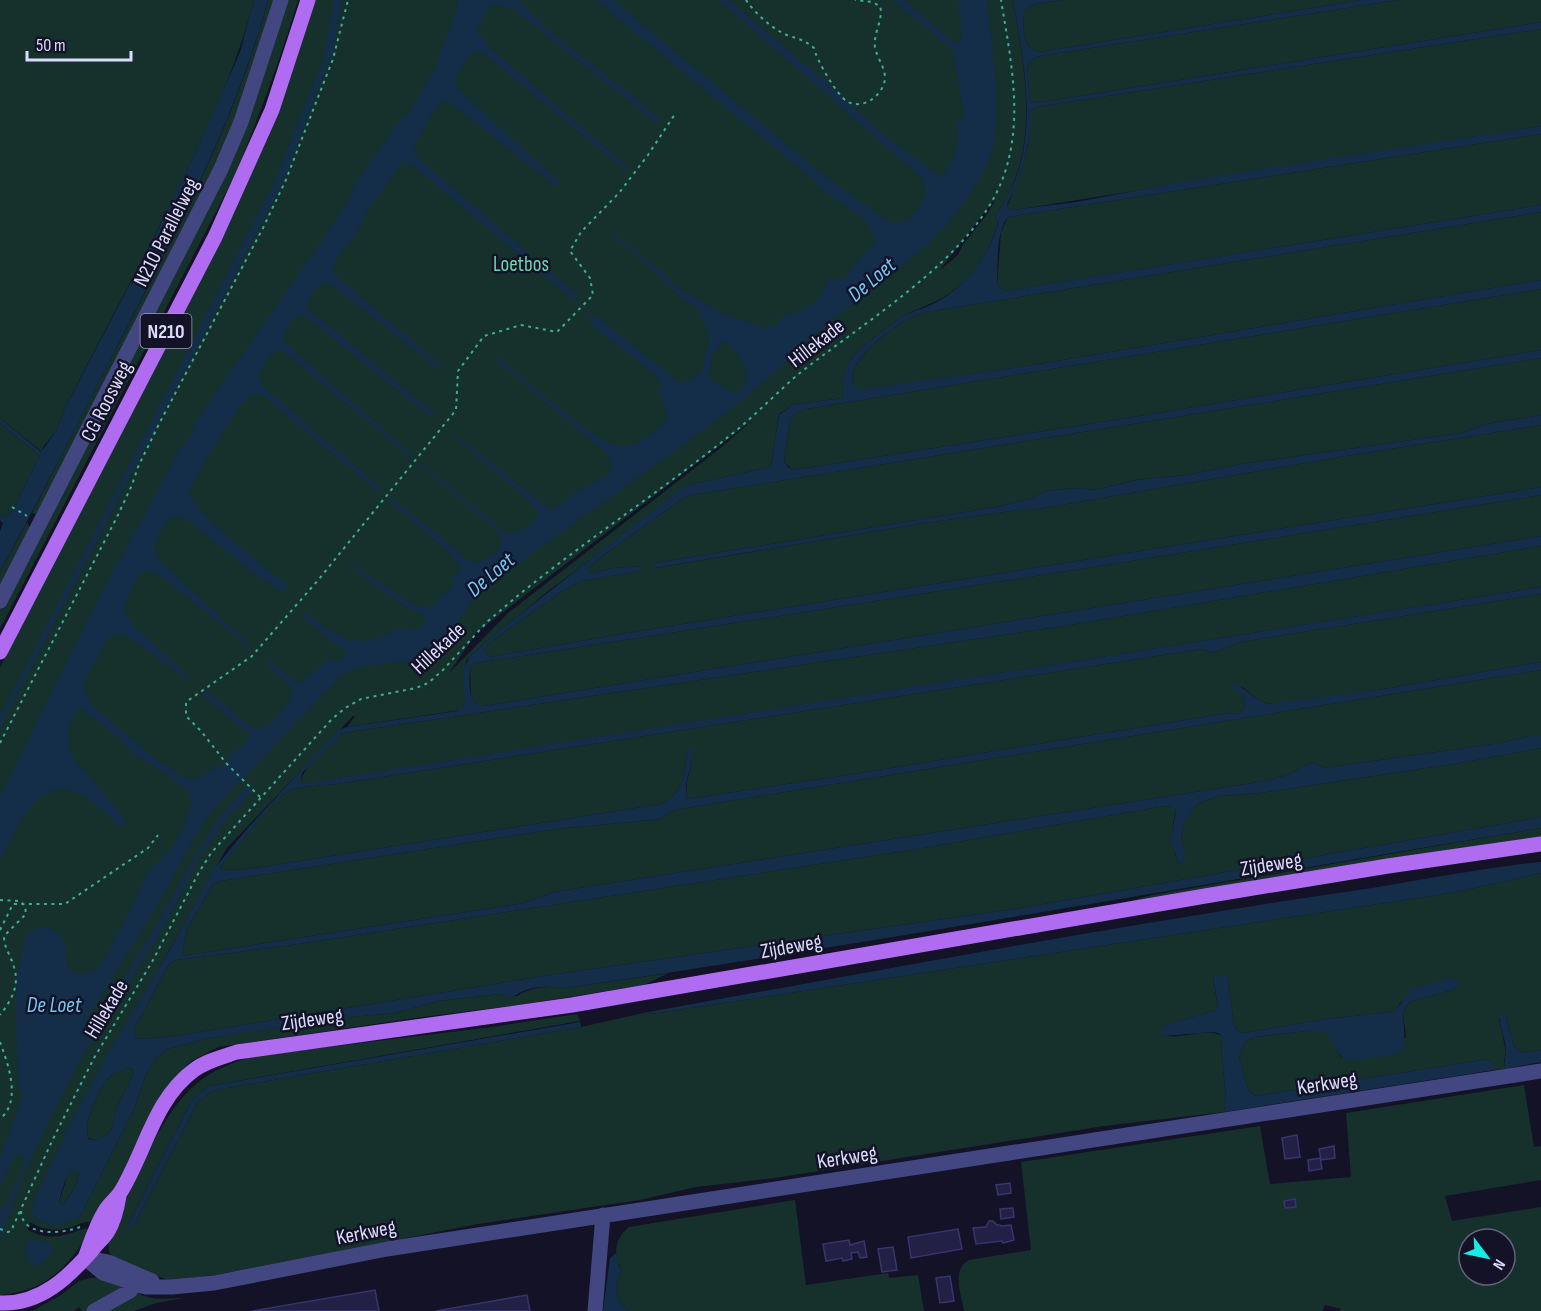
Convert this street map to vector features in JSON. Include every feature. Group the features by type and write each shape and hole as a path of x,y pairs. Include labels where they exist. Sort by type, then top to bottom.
{"main road":[{"name":"CG Roosweg","path":"0,652 215,237 272,110 308,0"},
{"name":"Zijdeweg","path":"85,1258 97,1227 106,1210 120,1193 161,1109 178,1086 194,1070 237,1052 584,1003 1211,895 1541,844"},
{"name":"Zijdeweg","path":"0,1303 11,1304 31,1299 62,1282 108,1231 115,1216 120,1193"}],"street":[{"name":"N210 Parallelweg","path":"0,601 221,170 241,122 281,0"},
{"name":"Kerkweg","path":"85,1258 108,1262 146,1287 214,1283 387,1249 1541,1071"},
{"path":"595,1311 603,1215"},
{"path":"94,1311 130,1291 138,1280"}],"path":[{"path":"0,743 117,517 155,432 285,182 333,59 348,0"},
{"path":"746,0 758,14 785,34 804,40 814,48 816,58 836,90 848,102 856,103 872,101 883,90 885,75 875,47 878,21 882,12 880,6 872,2 855,0"},
{"name":"Hillekade","path":"0,1229 11,1231 52,1141 94,1058 152,962 211,853 331,720 345,708 361,699 416,688 428,683 488,621 521,593 739,428 795,377 909,289 962,242 986,211 1000,186 1009,162 1014,138 1014,92 1001,0"},
{"path":"260,797 226,763 186,716 186,702 252,656 371,516 456,410 458,371 484,336 521,325 557,332 593,295 590,278 570,251 581,232 619,193 675,114"},
{"path":"12,507 31,518"},
{"path":"0,930 13,903 64,904 148,848 158,835"},
{"path":"0,900 20,901 25,906 26,914 4,936 16,980 13,998 0,1015"},
{"path":"0,1042 10,1074 11,1087 9,1110 0,1119"},
{"path":"21,1209 24,1220 32,1228 50,1233 68,1232 86,1224 97,1227"}],"green space":[{"path":"0,0 254,0 232,70 192,160 65,408 57,430 43,447 42,452 0,418"},
{"path":"268,0 278,0 225,151 37,515 32,513 198,186 244,76"},
{"path":"285,0 298,0 268,90 234,177 0,629 0,605 180,260"},
{"name":"Loetbos","path":"314,0 1013,0 1024,69 1025,140 1011,188 995,217 999,219 992,239 977,267 949,294 900,319 859,351 849,362 843,384 843,398 792,405 779,414 771,467 692,484 547,592 470,656 466,662 465,704 460,710 347,727 355,716 353,716 227,848 70,1126 33,1215 79,1218 134,1109 145,1077 156,1058 167,1049 210,1038 395,1013 438,1001 500,994 517,996 529,990 541,988 566,988 669,973 644,985 218,1047 190,1062 170,1083 96,1223 85,1222 53,1230 30,1222 27,1229 49,1237 85,1228 91,1231 73,1256 44,1282 0,1297 0,667 170,338","holes":["996,198 958,255 939,271","754,419 718,450 508,613 449,673 476,633"]},
{"path":"1063,0 1362,0 1039,52 1033,50 1024,36 1024,11 1035,4"},
{"path":"1398,0 1541,0 1541,22 1036,103 1030,100 1027,67 1035,57"},
{"path":"1541,29 1541,126 1021,209 1012,210 1007,207 1021,172 1028,145 1030,112 1036,107"},
{"path":"1541,134 1541,205 1012,290 1004,291 997,285 1001,232 1008,217"},
{"path":"1541,212 1541,280 1027,366 858,391 853,382 854,371 859,360 879,339 909,318 927,312"},
{"path":"1541,289 1541,350 793,470 784,462 790,420 793,414 806,409"},
{"path":"1541,358 1541,415 1486,424 1462,433 1242,464 1187,475 1135,480 1095,490 1074,488 1045,491 1033,498 996,507 655,563 656,568 919,524 1032,510 1541,425 1541,487 627,633 490,657 484,651 489,643 562,591 581,581 640,571 639,566 590,573 588,569 597,560 682,499 692,495"},
{"path":"0,423 40,456 14,511 5,517 0,514"},
{"path":"1541,495 1541,536 483,706 478,706 471,697 470,666 477,663"},
{"path":"27,522 32,531 0,592 0,572"},
{"path":"1541,546 1541,587 301,784 305,771 343,733 1064,626"},
{"path":"1541,594 1541,662 1281,704 1263,702 1242,687 1239,691 1243,695 1245,708 1238,714 1228,713 688,799 687,787 692,749 687,750 684,774 679,788 661,804 249,869 221,870 220,868 274,803 295,788 337,784 1202,649 1213,653 1241,642"},
{"path":"1541,670 1541,736 1324,768 1313,762 1288,775 1259,782 554,892 524,903 182,956 187,929 214,883 221,881 556,829 661,819 669,812 680,809"},
{"path":"1541,748 1541,817 1021,908 550,975 169,1037 135,1039 134,1029 169,964 176,960 292,945 917,849 1165,806 1174,807 1176,810 1173,837 1178,863 1185,861 1181,838 1183,823 1198,803 1220,796 1260,793 1460,763"},
{"path":"1541,828 1541,840 1109,907 1152,895"},
{"path":"1541,873 1541,1050 1523,1053 1514,1047 1506,1016 1499,1019 1506,1052 1505,1069 1494,1070 1494,1064 1488,1059 1256,1096 1248,1090 1239,1057 1245,1042 1254,1037 1325,1031 1334,1041 1341,1057 1406,1038 1403,1013 1409,1002 1452,990 1460,985 1401,1002 1396,1010 1391,1012 1327,1019 1244,1033 1238,1031 1234,1025 1227,975 1213,977 1217,1010 1166,1025 1162,1035 1177,1036 1210,1032 1223,1037 1221,1045 1226,1099 1224,1112 1104,1126 775,1178 696,1187 640,1200 478,1224 220,1274 171,1281 117,1262 109,1252 108,1240 135,1179 169,1115 182,1098 202,1079 223,1067 253,1056 492,1027 577,1014 580,1021 209,1086 193,1098 127,1227 133,1227 198,1101 215,1090 581,1027 648,1012 651,1014 1457,892"},
{"path":"130,1068 133,1070 132,1076 116,1110 111,1130 96,1140 88,1138 87,1123 98,1093 112,1074"},
{"path":"1524,1085 1534,1147 1541,1146 1541,1180 1445,1196 1452,1221 1541,1207 1541,1311 1340,1311 1341,1309 1325,1305 1322,1311 964,1311 959,1283 963,1264 969,1260 1031,1250 1021,1162 1260,1126 1270,1184 1351,1177 1346,1113"},
{"path":"73,1168 79,1173 77,1181 67,1200 60,1204 68,1174"},
{"path":"795,1200 806,1285 888,1273 889,1278 918,1275 924,1311 628,1311 623,1307 617,1292 622,1270 616,1252 618,1241 629,1227"},
{"path":"104,1277 128,1287 88,1311 82,1311 79,1307 74,1311 32,1311 61,1295 79,1281"},
{"path":"135,1290 151,1298 183,1298 156,1303 134,1311 101,1311"}],"water":[{"path":"254,0 268,0 228,118 176,231 0,572 0,531 3,523 0,520 0,514 5,517 14,511 40,456 0,423 0,418 41,452 57,430 65,408 195,154 240,52"},
{"path":"334,0 342,0 333,51 282,184 0,727 0,716 273,185 323,61"},
{"path":"460,0 518,0 546,28 660,118 658,124 515,10 501,5 492,6 486,12 480,25 455,12"},
{"name":"De Loet","path":"596,0 613,0 823,175 891,223 907,221 919,207 926,192 923,179 719,0 729,0 827,83 885,136 939,176 944,175 951,164 958,136 956,123 962,120 964,114 953,50 893,0 904,0 954,43 960,42 962,32 958,0 986,0 994,58 996,105 996,126 989,160 975,187 939,232 897,270 819,330 770,377 697,434 479,594 437,649 421,658 364,666 343,674 211,812 193,839 160,901 88,1017 84,1028 92,1026 111,998 212,829 248,786 253,791 224,821 199,858 165,925 84,1053 22,1178 0,1239 0,1209 6,1206 23,1167 25,1155 17,1155 12,1160 0,1186 0,1158 22,1095 19,1084 16,1009 19,972 26,936 35,929 41,928 57,932 64,942 69,970 79,974 91,972 100,967 147,874 173,846 184,828 192,803 189,792 166,774 133,754 119,738 80,707 72,719 68,733 72,753 75,760 127,821 120,827 94,803 76,792 62,789 49,792 38,799 20,822 0,860 0,797 104,588 180,447 185,445 192,448 202,461 190,483 189,491 202,512 232,540 287,584 283,592 256,575 186,519 172,516 160,531 154,550 158,559 250,645 249,647 160,575 145,570 131,589 124,612 138,630 191,679 189,680 125,635 115,634 107,640 83,683 91,705 157,760 191,780 219,765 224,766 229,760 227,757 242,747 250,735 202,694 205,690 251,727 261,728 271,722 285,706 293,688 267,664 269,660 298,683 321,667 327,659 338,661 346,656 345,650 330,641 302,616 306,613 340,636 359,641 379,638 400,628 407,631 420,630 426,619 423,614 396,600 347,564 348,562 418,608 434,604 440,595 446,594 455,582 453,579 461,569 451,554 390,502 393,499 468,560 483,561 502,545 499,532 419,465 420,463 507,534 526,528 533,522 539,513 530,502 454,434 552,509 609,472 610,460 605,452 493,358 496,356 594,434 619,446 639,442 667,421 663,397 656,391 663,388 655,374 594,327 588,316 596,316 680,383 689,382 702,371 709,346 708,331 698,309 682,298 633,252 613,238 609,231 684,292 724,314 757,325 762,329 775,326 787,312 792,315 815,302 823,293 827,280 845,278 876,241 866,221 815,184 816,182","holes":["721,341 741,358 746,374 746,382 735,394 709,379 712,354"]},
{"path":"1013,0 1063,0 1035,4 1024,11 1024,36 1029,46 1039,52 1362,0 1398,0 1035,57 1027,67 1030,100 1036,103 1541,22 1541,29 1036,107 1030,112 1030,131 1025,159 1007,207 1012,210 1076,202 1198,179 1541,126 1541,134 1008,217 1001,230 998,256 997,285 1004,291 1541,205 1541,212 927,312 901,323 879,339 859,360 853,381 858,390 1027,366 1541,280 1541,289 806,409 794,414 790,420 784,462 788,467 793,470 1115,420 1541,350 1541,358 692,495 682,499 597,560 588,569 590,573 640,566 641,571 581,581 562,591 489,643 484,651 490,657 627,633 1541,487 1541,495 477,663 470,666 470,690 474,701 483,706 1541,536 1541,546 1064,626 343,733 302,773 301,784 1541,587 1541,594 1241,642 1213,653 1202,649 337,784 295,788 283,795 265,814 220,868 221,870 249,869 661,804 679,788 684,774 687,749 693,749 686,787 688,799 1228,713 1238,714 1245,708 1243,695 1232,688 1233,683 1269,704 1384,689 1541,662 1541,670 680,809 669,812 661,819 556,829 221,881 214,883 187,929 182,956 524,903 554,892 1259,782 1288,775 1313,762 1324,768 1500,743 1530,736 1541,736 1541,748 1460,763 1260,793 1220,796 1198,803 1183,824 1181,838 1186,862 1178,863 1171,839 1176,810 1165,806 917,849 292,945 176,960 169,964 134,1029 135,1039 169,1037 550,975 1021,908 1541,817 1541,828 810,950 566,988 536,987 509,998 500,994 438,1001 395,1013 210,1038 167,1049 156,1058 145,1077 134,1109 79,1218 59,1225 50,1225 32,1214 33,1203 75,1114 214,869 246,830 338,730 457,711 465,704 463,671 470,656 505,626 678,491 692,484 771,467 779,415 792,405 843,398 845,371 849,362 859,351 900,319 951,293 969,276 984,255 995,232 999,220 995,217 1013,185 1021,163 1025,140 1027,117 1024,69","holes":["130,1068 133,1070 132,1076 116,1110 111,1130 96,1140 88,1139 87,1123 98,1093 112,1074","73,1169 79,1173 77,1181 67,1200 60,1204 64,1184"]},
{"path":"455,22 482,36 490,48 630,169 626,171 486,55 479,52 470,53 455,79 456,87 562,185 556,186 450,103 444,101 435,109 413,145 417,157 580,298 575,301 412,165 386,150 433,72"},
{"path":"378,160 386,164 391,172 369,207 355,236 338,255 333,267 334,274 439,364 440,370 331,284 324,282 318,287 310,297 307,308 435,414 431,417 304,315 295,318 289,324 283,341 414,457 412,459 284,351 273,352 258,377 264,388 383,490 380,493 265,397 253,394 219,431 212,435 204,436 194,432 194,424 326,235 373,162"},
{"path":"1541,415 1541,425 1032,510 919,524 655,568 655,563 996,507 1033,498 1045,491 1074,488 1095,490 1136,480 1187,475 1242,464 1462,433 1486,424"},
{"path":"1541,862 1541,873 1457,892 651,1014 648,1012 1176,918 1470,871"},
{"path":"1227,974 1234,1025 1238,1031 1244,1033 1327,1019 1391,1012 1396,1010 1411,989 1448,979 1456,980 1460,985 1452,990 1409,1002 1403,1013 1405,1045 1399,1053 1345,1060 1325,1031 1254,1037 1245,1042 1239,1057 1248,1090 1256,1096 1488,1059 1494,1064 1494,1070 1224,1112 1226,1098 1221,1044 1223,1037 1212,1032 1165,1036 1161,1032 1165,1025 1217,1010 1213,976"},
{"path":"1501,1012 1506,1016 1514,1047 1523,1053 1541,1050 1541,1062 1505,1069 1506,1048 1500,1022"},
{"path":"580,1022 581,1027 215,1090 198,1101 133,1227 127,1227 193,1098 209,1086"},
{"path":"32,1239 51,1244 53,1253 38,1266 31,1264 26,1253 27,1241"},
{"path":"616,1253 622,1270 617,1287 618,1297 628,1311 603,1311 610,1258"}],"building":[{"path":"1297,1135 1300,1157 1285,1159 1282,1138"},
{"path":"1334,1146 1335,1158 1321,1160 1319,1149"},
{"path":"1320,1158 1322,1169 1309,1171 1308,1160"},
{"path":"1010,1183 1011,1193 998,1195 996,1185"},
{"path":"1295,1199 1296,1207 1285,1208 1284,1201"},
{"path":"1013,1208 1014,1217 1001,1219 1000,1209"},
{"path":"989,1221 1001,1226 1011,1225 1014,1240 1003,1243 1002,1241 976,1244 973,1228 986,1227"},
{"path":"958,1229 962,1249 911,1258 908,1237"},
{"path":"849,1240 850,1245 864,1241 867,1257 860,1258 858,1252 851,1253 852,1259 826,1261 823,1244"},
{"path":"893,1247 897,1270 882,1272 878,1249"},
{"path":"950,1276 954,1301 940,1303 936,1278"},
{"path":"375,1290 379,1311 252,1311"},
{"path":"527,1295 530,1311 436,1311"}],"waterway":[{"name":"De Loet","path":"452,58 468,18 471,0"},
{"name":"De Loet","path":"366,191 411,127"},
{"name":"De Loet","path":"178,484 196,450 224,407"}]}
